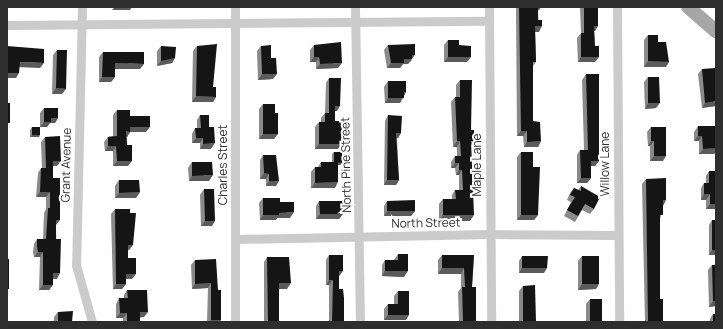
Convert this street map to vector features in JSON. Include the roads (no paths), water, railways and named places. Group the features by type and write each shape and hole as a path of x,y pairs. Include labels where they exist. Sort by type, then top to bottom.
{"main road":[{"path":"688,7 716,31"}],"street":[{"name":"Grant Avenue","path":"82,7 76,265 92,322"},
{"name":"Charles Street","path":"234,7 235,322"},
{"name":"North Pine Street","path":"355,7 360,322"},
{"name":"Maple Lane","path":"489,7 489,234 491,322"},
{"name":"Willow Lane","path":"618,7 617,235 619,322"},
{"path":"7,25 235,25 489,21"},
{"name":"North Street","path":"235,239 489,234 617,235"}]}
